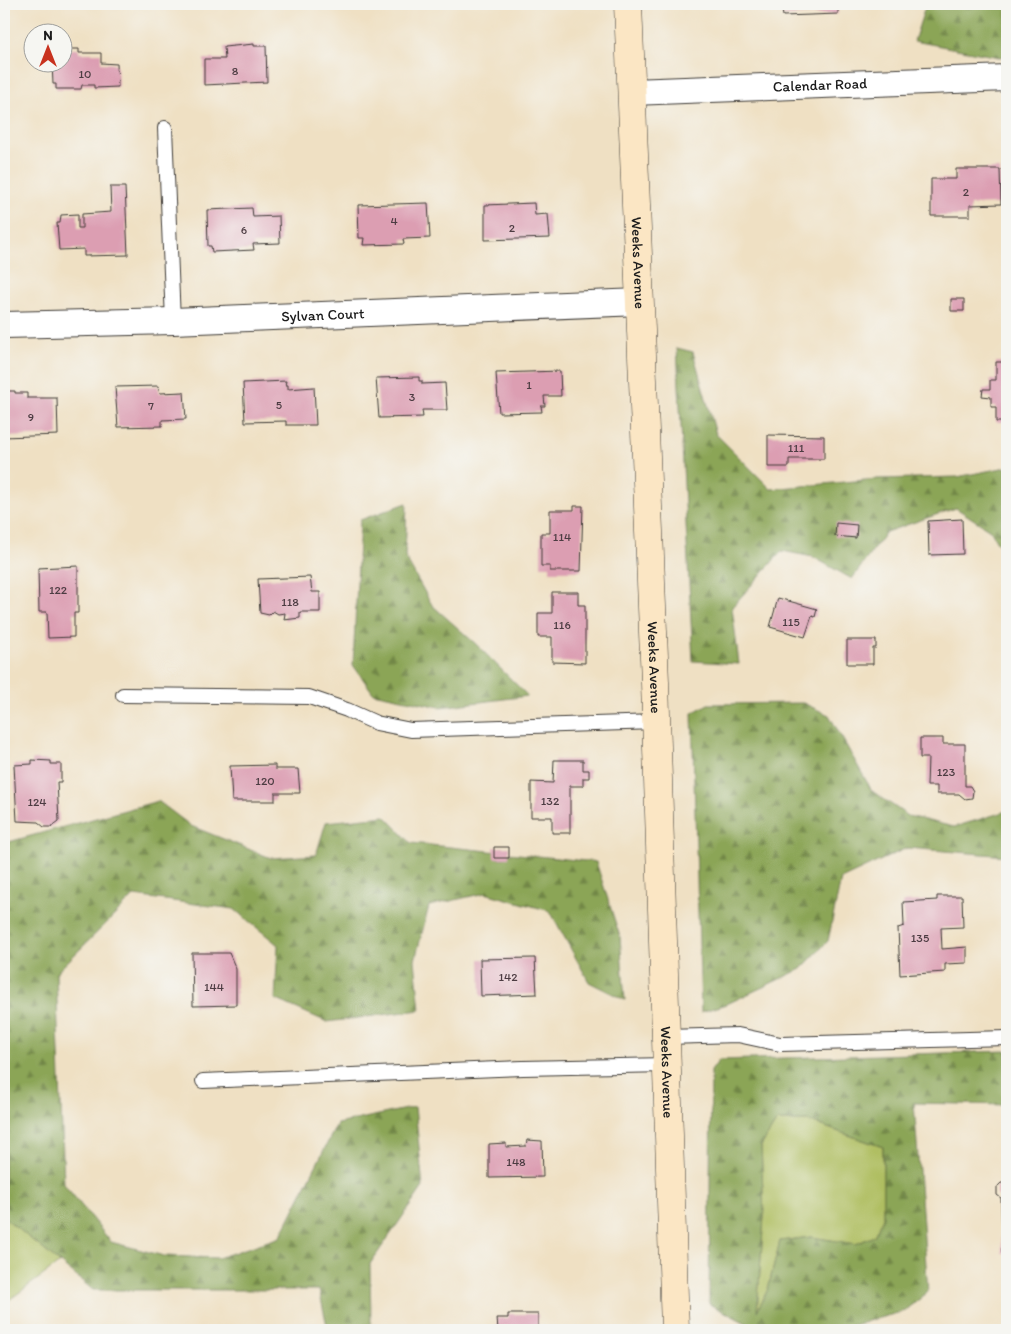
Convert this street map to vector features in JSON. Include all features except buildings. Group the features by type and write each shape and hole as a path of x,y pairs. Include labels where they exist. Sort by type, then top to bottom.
{"street":[{"name":"Weeks Avenue","path":"628,4 656,722 675,1330"},
{"name":"Calendar Road","path":"632,92 1007,78"},
{"name":"Sylvan Court","path":"4,325 173,321 640,302"}],"lane":[{"path":"165,128 173,321"},
{"path":"123,695 309,696 348,710 376,723 411,730 656,722"},
{"path":"666,1037 738,1035 780,1044 1007,1038"},
{"path":"204,1081 523,1068 667,1065"}],"green space":[{"path":"926,4 1007,4 1007,56 999,57 914,41"},
{"path":"677,348 693,352 716,434 771,489 876,479 957,477 1007,467 1007,559 990,530 956,508 886,532 852,579 813,557 782,551 732,607 739,664 693,661"},
{"path":"407,503 405,557 432,605 477,645 528,696 440,707 373,693 353,665 360,520"},
{"path":"803,703 829,715 872,791 908,816 954,827 1007,811 1007,856 907,848 841,879 828,941 801,969 727,1004 701,1012 692,713 708,704"},
{"path":"158,801 191,826 271,858 316,855 326,822 385,816 411,843 596,862 620,937 625,1000 589,982 550,911 485,893 429,906 415,960 420,1010 327,1022 275,999 278,945 234,909 134,896 56,973 64,1184 111,1242 164,1256 218,1258 280,1237 337,1124 415,1107 423,1187 370,1264 371,1325 374,1330 328,1330 319,1290 93,1290 4,1217 4,842"},
{"path":"1007,1051 1007,1105 914,1103 928,1292 905,1311 835,1330 772,1330 748,1324 709,1304 711,1071 719,1060","holes":["777,1121 808,1121 883,1147 883,1218 874,1236 856,1244 811,1237 780,1241 768,1289 757,1311 764,1216 761,1146"]},
{"path":"777,1121 808,1121 883,1147 883,1218 874,1236 856,1244 811,1237 780,1241 768,1289 757,1312 764,1216 761,1146"},
{"path":"4,1217 60,1263 9,1300 4,1310"}]}
